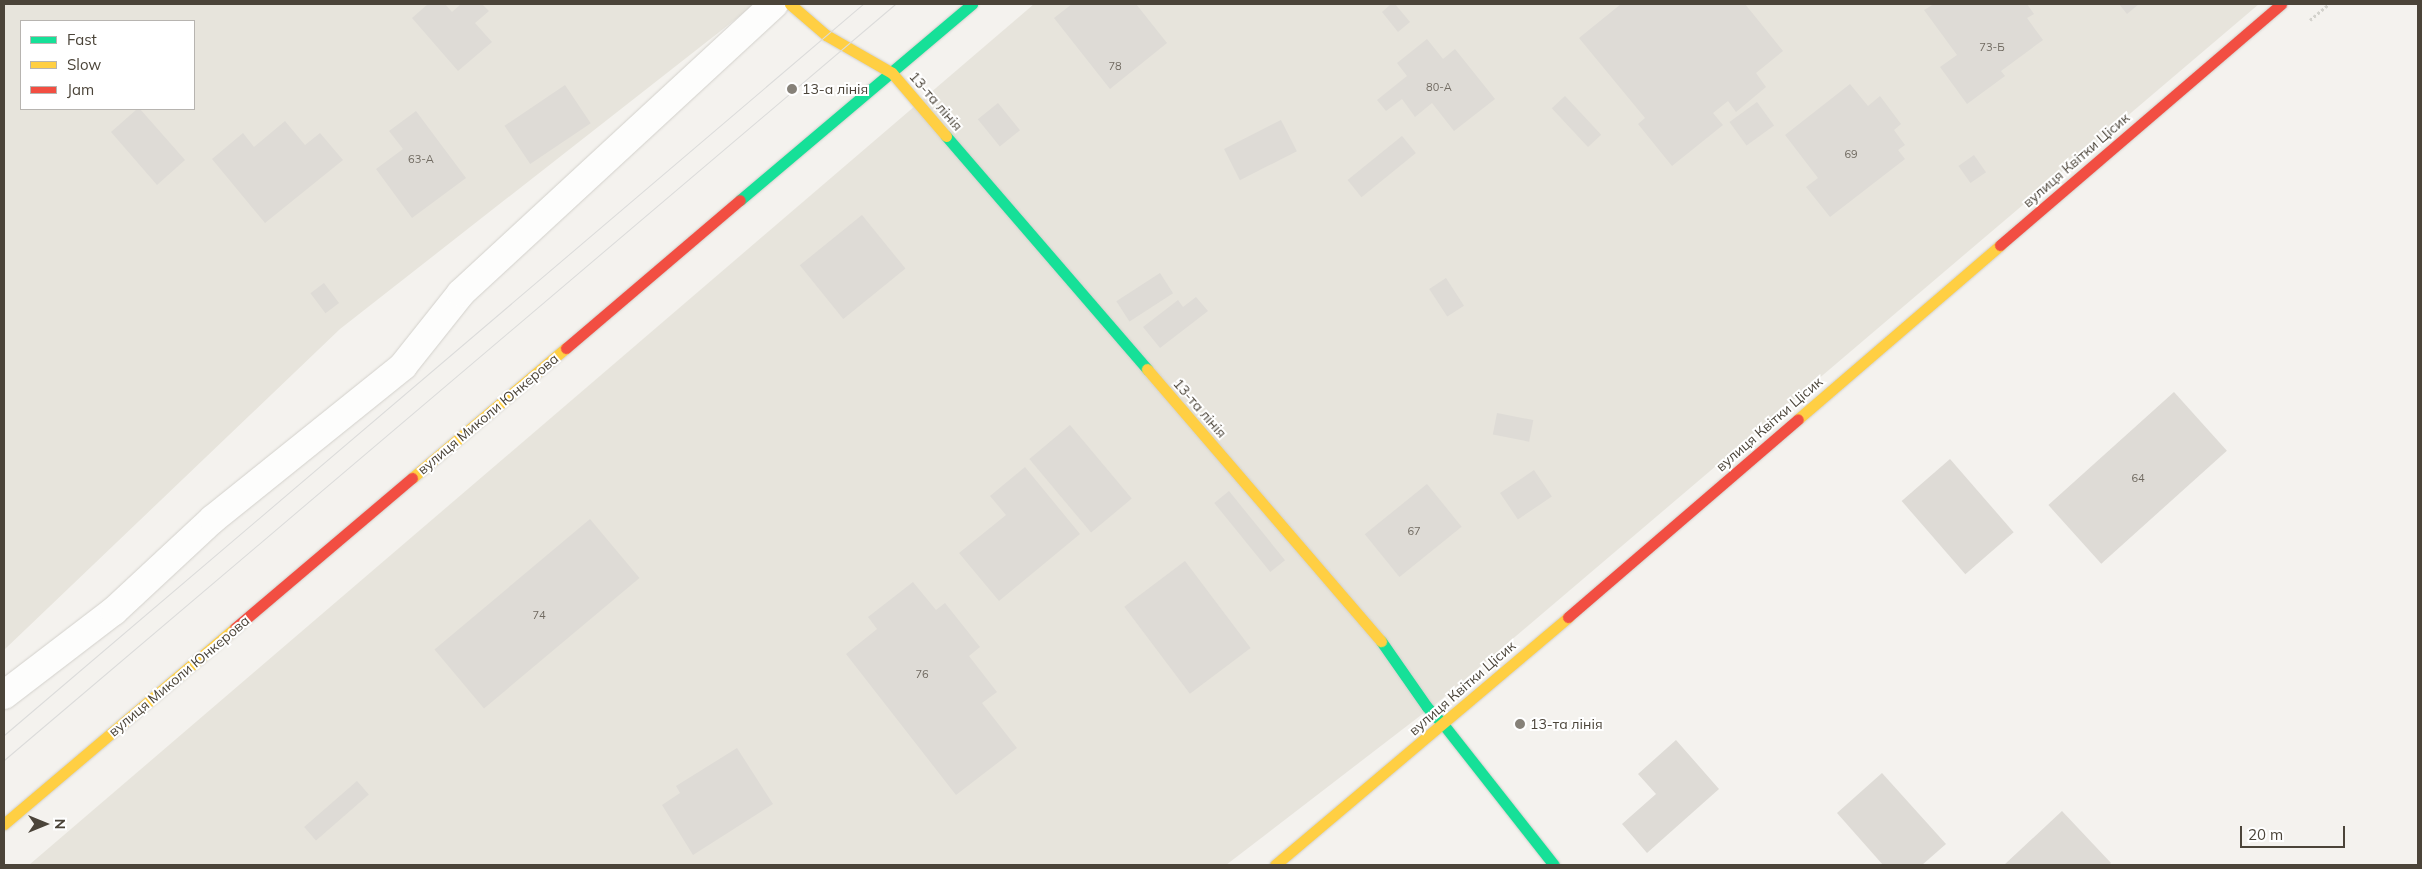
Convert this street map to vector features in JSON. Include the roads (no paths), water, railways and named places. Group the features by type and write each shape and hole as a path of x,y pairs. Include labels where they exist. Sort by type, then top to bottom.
{"street":[{"path":"4,695 114,611 214,519 403,366 461,293 774,4"},
{"name":"13-та лінія","path":"790,4 826,35 892,73 1381,641 1427,707 1443,724 1554,865"},
{"name":"вулиця Миколи Юнкерова","path":"4,824 972,4"},
{"name":"вулиця Квітки Цісик","path":"1275,865 1443,724 2281,4"}],"tram line":[{"path":"4,735 863,4"},
{"path":"4,760 895,4"}],"place":[{"name":"13-а лінія","path":"792,89"},
{"name":"13-та лінія","path":"1520,724"}]}
